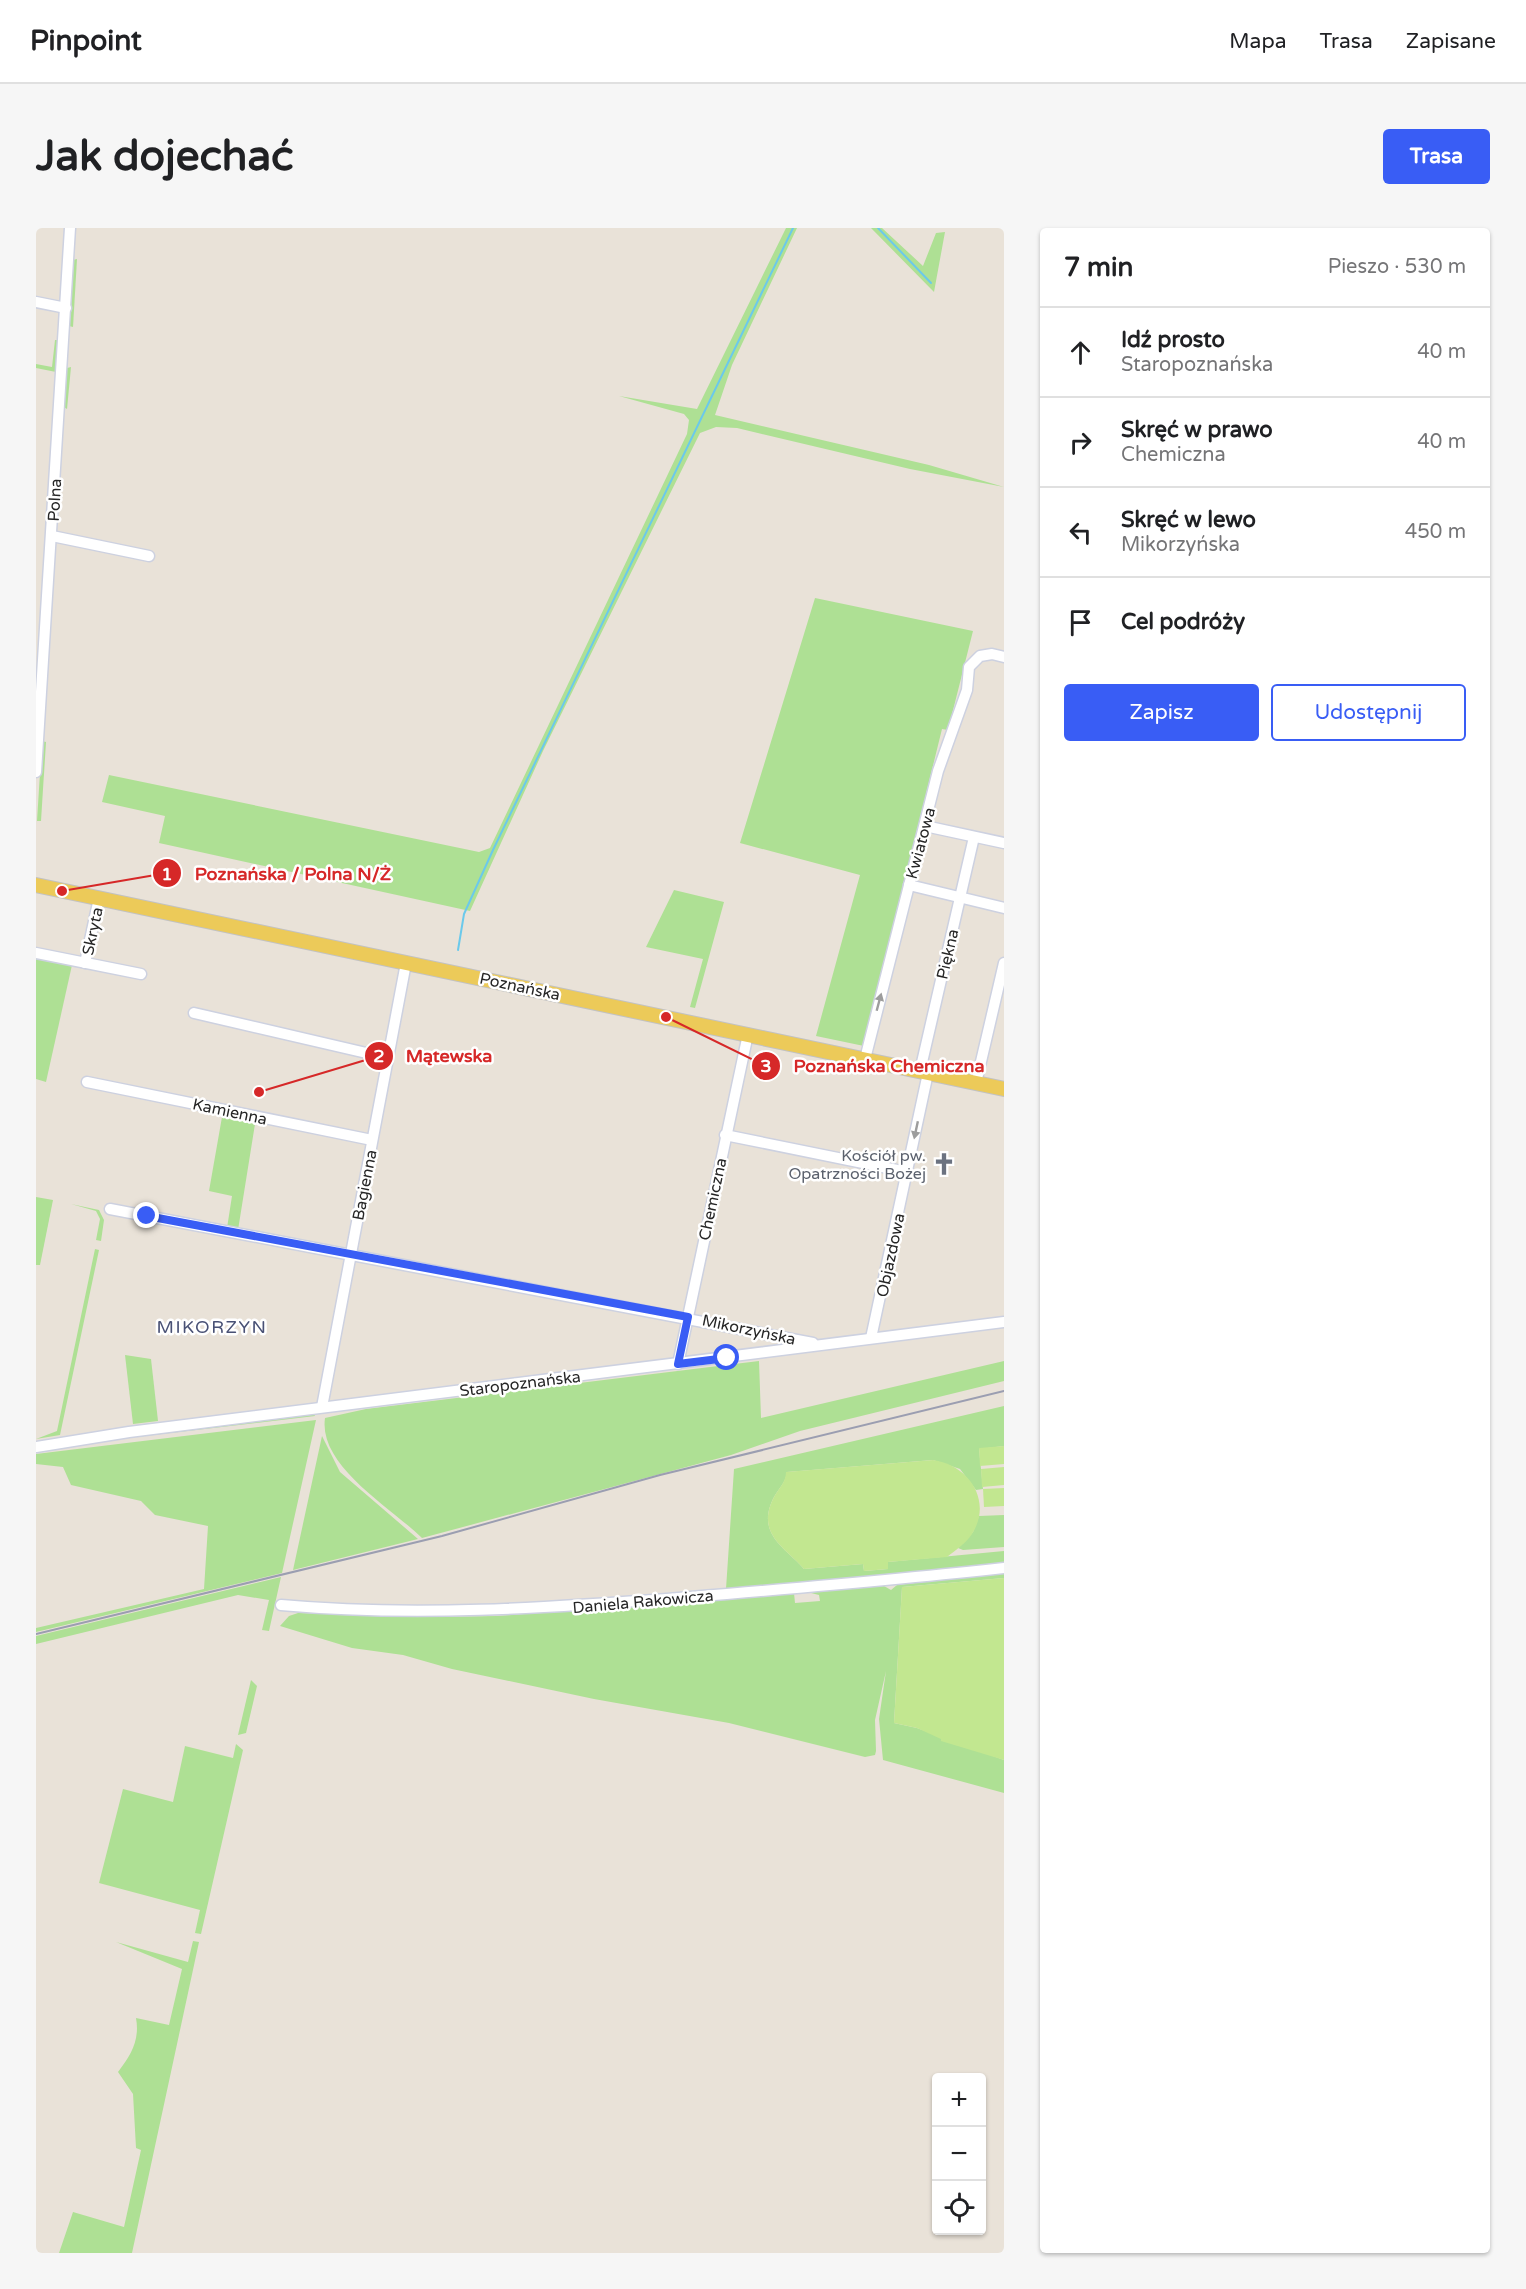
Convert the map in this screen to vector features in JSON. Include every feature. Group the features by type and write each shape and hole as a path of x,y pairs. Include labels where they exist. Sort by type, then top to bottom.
{"main road":[{"name":"Poznańska","path":"36,885 1004,1089"}],"street":[{"name":"Polna","path":"36,772 39,691 52,536 69,228"},
{"path":"36,302 66,308"},
{"path":"52,536 149,556"},
{"name":"Kwiatowa","path":"865,1059 939,771 967,690 969,667 980,656 1004,657"},
{"path":"925,826 1004,843"},
{"name":"Piękna","path":"924,1072 974,837"},
{"path":"909,885 1004,908"},
{"name":"Skryta","path":"85,963 99,898"},
{"name":"Skryta","path":"36,953 141,974"},
{"name":"Bagienna","path":"322,1407 406,963"},
{"path":"976,1083 1004,963"},
{"path":"194,1013 388,1058"},
{"name":"Chemiczna","path":"678,1364 748,1034"},
{"name":"Objazdowa","path":"871,1338 907,1172 924,1072"},
{"name":"Kamienna","path":"87,1082 372,1140"},
{"path":"725,1135 907,1172"},
{"name":"Mikorzyńska","path":"110,1209 688,1317 822,1345"},
{"name":"Staropoznańska","path":"36,1447 322,1407 1004,1322"},
{"path":"785,1350 786,1337"},
{"name":"Daniela Rakowicza","path":"280,1605 461,1611 540,1609 898,1580 1004,1568"}],"green space":[{"path":"786,228 797,228 732,365 715,415 929,465 1004,487 910,469 737,428 716,427 700,433 543,751 470,911 159,843 165,816 102,802 109,775 479,852 490,848 687,434 689,420 684,414 619,396 697,409"},
{"path":"871,228 882,228 923,266 936,233 945,232 934,292"},
{"path":"77,259 73,327 69,326 73,260"},
{"path":"55,340 58,340 56,372 36,368 36,364 52,367"},
{"path":"71,367 67,409 64,407 67,368"},
{"path":"815,598 973,631 948,730 942,729 864,1046 816,1036 860,875 740,843"},
{"path":"42,741 46,742 41,821 37,821"},
{"path":"674,890 724,902 695,1008 690,1007 703,959 646,947"},
{"path":"36,958 72,965 46,1082 36,1079"},
{"path":"222,1117 255,1124 238,1230 227,1228 232,1196 209,1191"},
{"path":"36,1197 53,1200 40,1265 36,1265"},
{"path":"71,1204 99,1210 104,1220 101,1241 96,1240 100,1219 96,1211"},
{"path":"95,1249 99,1250 60,1435 36,1439 57,1431"},
{"path":"125,1355 151,1359 158,1421 133,1424"},
{"path":"759,1361 761,1418 1004,1361 1004,1381 800,1431 731,1455 422,1538 360,1485 333,1453 326,1436 325,1418 366,1409"},
{"path":"1004,1406 1004,1446 979,1449 983,1489 976,1490 960,1469 933,1460 787,1472 784,1482 774,1497 768,1521 775,1539 804,1569 863,1564 864,1571 888,1569 888,1562 1004,1551 1004,1563 878,1577 726,1589 734,1469"},
{"path":"314,1414 315,1416 76,1444"},
{"path":"316,1420 282,1573 36,1632 36,1628 204,1589 208,1526 155,1515 141,1501 71,1485 63,1467 36,1464 36,1454"},
{"path":"322,1436 340,1472 418,1539 293,1570"},
{"path":"1004,1446 1004,1464 980,1466 979,1448"},
{"path":"933,1460 946,1463 967,1477 974,1487 980,1509 978,1522 972,1534 947,1557 888,1562 888,1569 864,1571 863,1564 804,1569 781,1546 770,1530 769,1510 784,1482 786,1472"},
{"path":"1004,1467 1004,1485 982,1487 981,1469"},
{"path":"1004,1488 1004,1506 984,1507 983,1489"},
{"path":"1004,1515 1004,1547 963,1550 958,1548 973,1532 979,1516"},
{"path":"1004,1573 1004,1578 902,1587 894,1723 917,1728 1004,1760 1004,1793 883,1760 879,1719 886,1671 875,1720 876,1751 875,1755 865,1757 729,1723 594,1699 452,1669 403,1655 352,1648 280,1626 289,1616 298,1613 437,1617 497,1616 794,1593 795,1603 820,1601 819,1595 807,1592 884,1586 891,1590 897,1585"},
{"path":"281,1577 269,1631 262,1630 269,1600 238,1595 36,1644 36,1636"},
{"path":"1004,1578 1004,1760 941,1741 917,1728 894,1723 902,1587"},
{"path":"251,1680 257,1686 246,1733 238,1735"},
{"path":"236,1744 243,1750 201,1934 195,1933 200,1910 99,1883 123,1789 173,1802 185,1746 233,1758"},
{"path":"193,1941 199,1942 132,2253 59,2253 73,2212 124,2227 141,2150 136,2148 133,2094 118,2072 133,2047 137,2033 136,2018 169,2025 182,1969 116,1942 188,1962"}],"waterway":[{"path":"458,950 464,914 493,850 793,228"},
{"path":"878,228 931,283"}],"railway":[{"path":"36,1634 442,1536 660,1475 1004,1391"}],"place":[{"name":"Poznańska / Polna N/Ż","path":"62,891"},
{"name":"Poznańska Chemiczna","path":"666,1017"},
{"name":"Mątewska","path":"259,1092"},
{"name":"Kościół pw. Opatrzności Bożej","path":"944,1164"}],"district":[{"name":"MIKORZYN","path":"212,1327"}],"route":[{"path":"147,1216 688,1317 678,1364 727,1358"}]}
